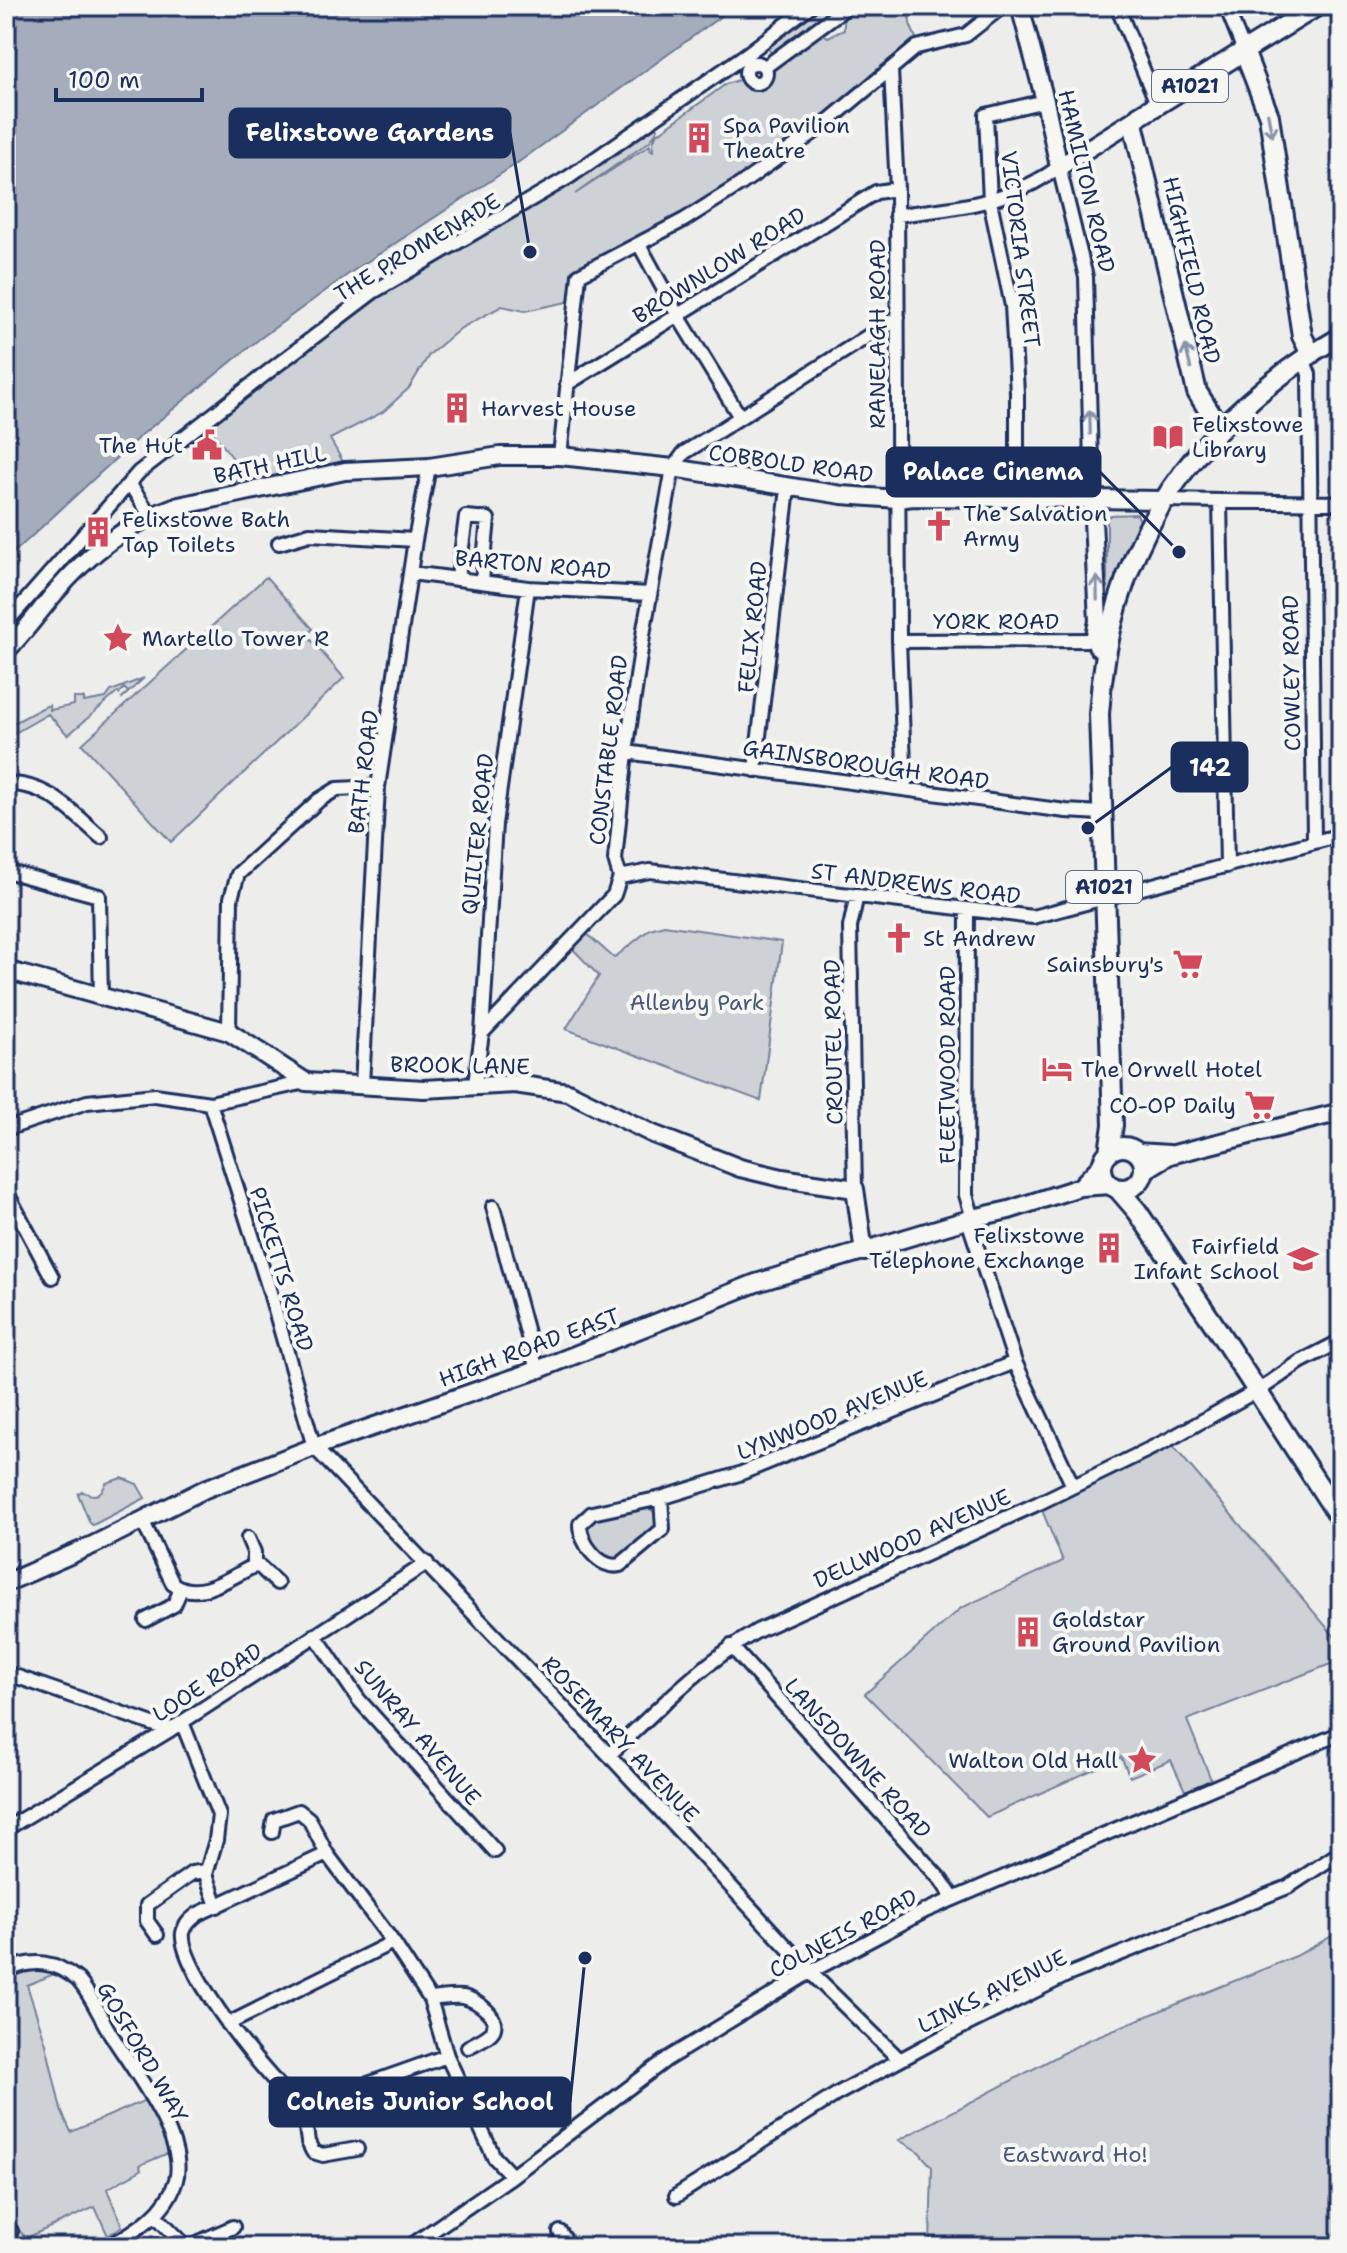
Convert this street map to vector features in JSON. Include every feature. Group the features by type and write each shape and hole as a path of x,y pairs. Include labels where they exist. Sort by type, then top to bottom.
{"main road":[{"name":"A1021","path":"1135,119 1317,6"},
{"path":"1219,427 1307,356 1269,116 1244,51"},
{"name":"HIGHFIELD ROAD","path":"1135,119 1134,133 1197,392 1219,427"},
{"name":"A1021","path":"1164,500 1191,459 1219,427"},
{"name":"HAMILTON ROAD","path":"1106,1158 1113,1125 1099,714 1100,645 1139,546 1164,500"},
{"path":"1113,1125 1144,1161 1136,1192 1137,1211"},
{"path":"1133,1150 1122,1146 1106,1158 1104,1178 1137,1211 1341,1520"},
{"path":"1114,1187 1128,1189 1141,1177"}],"street":[{"name":"THE PROMENADE","path":"6,623 139,472 373,292 569,177 747,54 810,6"},
{"path":"765,67 848,6"},
{"path":"560,456 579,275 711,203 789,151 921,45 966,35 1003,6"},
{"name":"HAMILTON ROAD","path":"1020,6 1086,277 1092,500 1100,645"},
{"path":"1117,6 1158,106"},
{"path":"1226,6 1244,51"},
{"name":"RANELAGH ROAD","path":"891,70 897,189 899,641 905,789"},
{"name":"VICTORIA STREET","path":"1017,498 1017,393 1012,306 990,201 986,115 1045,101"},
{"path":"896,215 953,209 990,201 1026,187 1135,119"},
{"name":"BROWNLOW ROAD","path":"567,384 876,192 897,189"},
{"path":"639,244 677,314 740,417"},
{"path":"673,468 684,453 898,317"},
{"path":"1307,356 1341,336"},
{"name":"COWLEY ROAD","path":"1307,356 1314,842"},
{"name":"COBBOLD ROAD","path":"429,467 500,456 560,456 673,468 788,488 898,499 1341,503"},
{"name":"BATH HILL","path":"6,651 87,559 126,528 150,515 174,507 345,471 429,467"},
{"name":"BATH ROAD","path":"362,1085 378,787 429,467"},
{"name":"CONSTABLE ROAD","path":"482,1033 614,895 620,877 615,860 626,752 673,468"},
{"path":"129,483 150,515"},
{"name":"FELIX ROAD","path":"755,770 788,488"},
{"path":"1220,501 1227,866"},
{"path":"458,577 466,517 488,519 482,581"},
{"path":"279,543 310,534 415,540"},
{"name":"BARTON ROAD","path":"411,573 528,588 650,594"},
{"name":"QUILTER ROAD","path":"475,1084 482,1033 495,824 528,588"},
{"name":"YORK ROAD","path":"899,641 1100,645"},
{"name":"GAINSBOROUGH ROAD","path":"626,752 1066,811 1102,813"},
{"path":"6,784 25,783 49,793 101,837"},
{"path":"229,1032 231,898 238,874 319,800 337,789 378,787"},
{"name":"ST ANDREWS ROAD","path":"620,877 650,871 1033,917 1341,835"},
{"path":"6,871 99,896 101,998"},
{"name":"CROUTEL ROAD","path":"855,1189 850,927 857,895"},
{"name":"FLEETWOOD ROAD","path":"967,911 966,1195 970,1219 1015,1362 1073,1486"},
{"name":"BROOK LANE","path":"6,970 229,1032 306,1082 424,1089 515,1084 568,1092 653,1134 740,1168 855,1189"},
{"path":"6,1129 87,1102 155,1095 210,1103 306,1082"},
{"name":"PICKETTS ROAD","path":"210,1103 269,1289 314,1447"},
{"path":"1133,1150 1170,1155 1341,1112"},
{"path":"1141,1177 1170,1155"},
{"name":"HIGH ROAD EAST","path":"1080,1187 1106,1158"},
{"name":"HIGH ROAD EAST","path":"6,1583 93,1545 205,1489 314,1447 537,1370 756,1283 1080,1187 1114,1187"},
{"path":"855,1189 864,1252"},
{"path":"6,1191 52,1277"},
{"path":"493,1207 537,1370"},
{"name":"DELLWOOD AVENUE","path":"609,1755 731,1646 777,1621 1168,1440 1341,1341"},
{"name":"LYNWOOD AVENUE","path":"661,1498 664,1520 661,1532 620,1565 612,1567 603,1563 582,1539 580,1524 589,1515 730,1478 1015,1362"},
{"name":"ROSEMARY AVENUE","path":"314,1447 609,1755 810,1972 899,2059"},
{"path":"142,1520 173,1584 181,1589 209,1588 254,1566 260,1567 277,1583"},
{"path":"248,1538 254,1552 254,1566"},
{"name":"LOOE ROAD","path":"6,1829 170,1730 427,1563"},
{"path":"146,1620 174,1605 181,1589"},
{"name":"SUNRAY AVENUE","path":"315,1635 359,1700 495,1851"},
{"name":"LANSDOWNE ROAD","path":"731,1646 941,1880 953,1898"},
{"path":"6,1673 170,1730"},
{"path":"182,1722 218,1811 216,1840 206,1871 217,1906"},
{"name":"COLNEIS ROAD","path":"409,2247 512,2176 676,2053 810,1972 953,1898 1341,1733"},
{"path":"272,1832 272,1824 278,1817 302,1812 309,1819 327,1854 393,1942 430,1999 447,2056 494,2157 512,2176"},
{"name":"LINKS AVENUE","path":"676,2196 899,2059 1065,1976 1288,1887 1341,1852"},
{"path":"327,1854 190,1920 183,1941 189,1961 228,2024 288,2096 303,2107 308,2142 313,2152 323,2155 357,2149"},
{"path":"157,1935 147,1921 147,1905 192,1873 206,1871"},
{"path":"228,2024 393,1942"},
{"name":"GOSFORD WAY","path":"6,1971 30,1963 52,1964 78,1980 153,2099 174,2149 177,2177 168,2199 155,2215 108,2247"},
{"path":"430,1999 464,1997 478,2002 491,2016 494,2026 492,2033 468,2047"},
{"path":"303,2107 447,2056"},
{"path":"155,2215 185,2245 195,2244 233,2227"},
{"path":"560,2232 570,2247"}],"green space":[{"path":"815,6 838,6 772,54 765,45"},
{"path":"853,6 915,6 909,12 918,43 810,131 675,221 577,271 572,301 525,311 502,306 461,328 429,355 409,388 383,412 330,439 346,467 222,493 245,474 208,426 375,293 653,122 658,129 650,141 575,194 650,145 653,151 656,135 726,84 745,78 747,82 757,84 766,78 767,72 820,32 828,37 844,30 844,12"},
{"path":"1137,514 1140,521 1116,574 1107,610 1107,518 1111,515"},
{"path":"266,577 313,629 307,635 344,678 171,842 82,744"},
{"path":"144,678 121,699 128,692 124,688 118,692 68,735 48,714 6,738 6,727 44,707 49,705 50,710 74,705 74,698 84,698 84,702 106,698 111,691"},
{"name":"Allenby Park","path":"664,925 782,942 761,1101 566,1029 599,976 567,943 580,928 614,958 650,929"},
{"path":"1168,1440 1341,1644 1341,1660 1187,1720 1212,1782 1186,1793 1171,1760 1130,1777 1121,1757 987,1817 865,1694 961,1608 1063,1561 1039,1503"},
{"path":"122,1478 137,1484 145,1498 93,1525 78,1494 82,1491 97,1494 106,1483"},
{"path":"642,1506 656,1514 659,1529 622,1561 608,1563 586,1538 584,1526 588,1518"},
{"name":"Eastward Ho!","path":"1341,1931 1341,2247 930,2247 932,2167 919,2152 899,2140 1088,2040 1296,1956"},
{"path":"31,1968 49,1969 57,1973 27,1985 46,2044 61,2110 71,2132 148,2099 171,2152 140,2165 141,2170 107,2189 122,2226 108,2236 95,2207 26,2238 13,2224 6,2226 6,1976"}],"water":[{"path":"6,6 735,6 516,164 347,275 258,340 139,437 6,560"}],"place":[{"name":"Spa Pavilion Theatre","path":"699,138"},
{"name":"Felixstowe Gardens","path":"530,252"},
{"name":"Harvest House","path":"457,408"},
{"name":"Felixstowe Library","path":"1168,437"},
{"name":"The Hut","path":"207,445"},
{"name":"The Salvation Army","path":"939,526"},
{"name":"Felixstowe Bath Tap Toilets","path":"98,532"},
{"name":"Palace Cinema","path":"1179,552"},
{"name":"Martello Tower R","path":"118,638"},
{"name":"142","path":"1088,828"},
{"name":"St Andrew","path":"899,938"},
{"name":"Sainsbury's","path":"1188,964"},
{"name":"The Orwell Hotel","path":"1057,1069"},
{"name":"CO-OP Daily","path":"1260,1105"},
{"name":"Felixstowe Telephone Exchange","path":"1109,1248"},
{"name":"Fairfield Infant School","path":"1303,1259"},
{"name":"Goldstar Ground Pavilion","path":"1028,1632"},
{"name":"Walton Old Hall","path":"1142,1760"},
{"name":"Colneis Junior School","path":"585,1958"}]}
